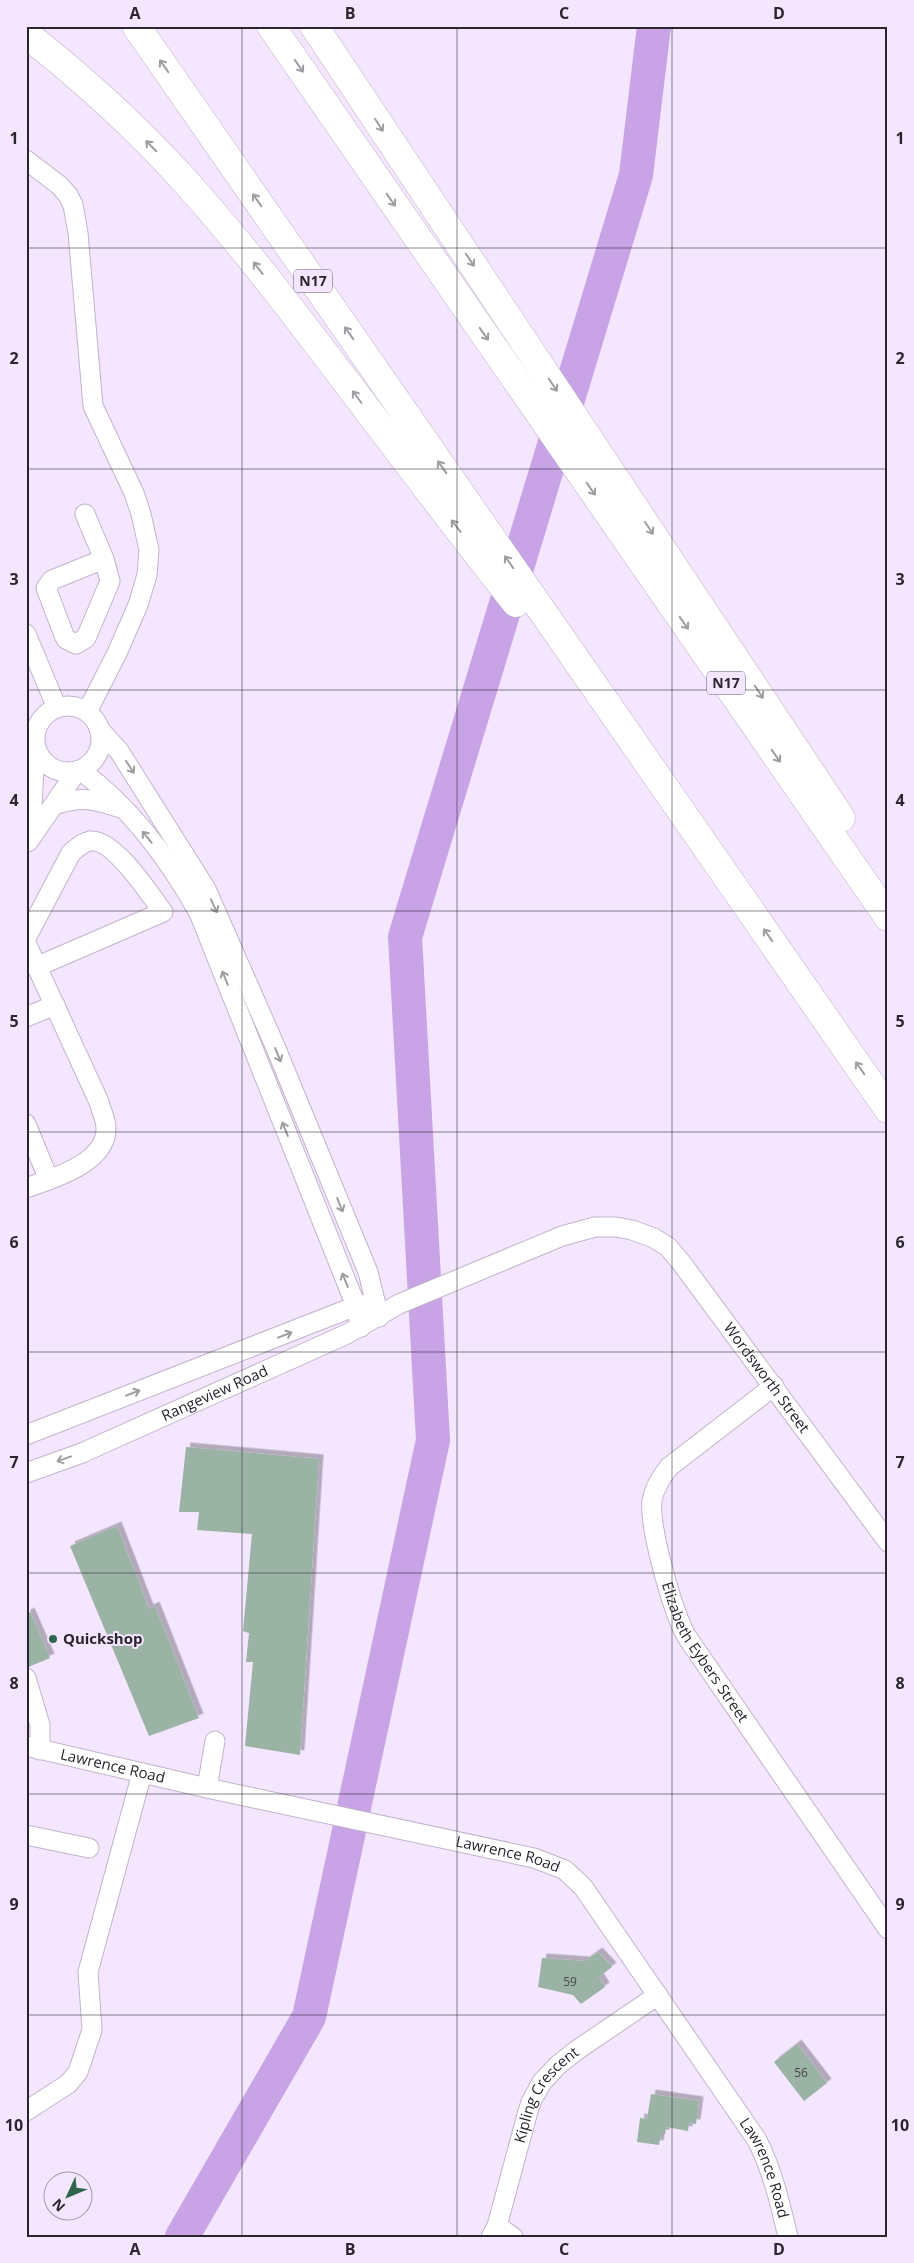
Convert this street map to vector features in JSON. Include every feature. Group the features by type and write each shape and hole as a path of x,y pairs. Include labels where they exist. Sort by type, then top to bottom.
{"highway":[{"name":"N17","path":"136,26 490,535 525,599 660,780 888,1109"},
{"name":"N17","path":"271,26 888,917"},
{"path":"314,26 888,888"},
{"path":"318,26 356,90"},
{"path":"26,34 64,63 109,104 184,180 245,251 486,565 525,599"}],"street":[{"path":"26,160 59,185 73,205 78,233 93,406 134,493 149,550 147,575 138,605 117,653 87,712"},
{"path":"84,514 104,559"},
{"path":"26,634 57,708"},
{"path":"26,834 32,809 35,742 36,731 40,721 57,708 78,708 87,712 99,729 119,750 206,889 275,1046 368,1272 377,1310"},
{"path":"35,742 40,758 52,768 60,772 78,771 88,766 97,754 101,739 99,729"},
{"path":"26,845 78,771"},
{"path":"78,771 96,782 124,809 182,882 199,912 356,1306 361,1326"},
{"path":"54,805 74,799 95,800 124,809"},
{"path":"26,938 71,853 80,844 92,841 103,844 113,850 139,878 163,912 36,967"},
{"path":"26,943 99,1102 106,1126 102,1144 94,1156 49,1180 26,1188"},
{"path":"26,1017 55,1005"},
{"path":"26,1124 49,1180"},
{"name":"Rangeview Road","path":"26,1435 356,1306 377,1310 399,1304 579,1230 605,1226 632,1230"},
{"name":"Wordsworth Street","path":"632,1230 654,1238 668,1247 774,1386 888,1542"},
{"name":"Rangeview Road","path":"26,1473 82,1453 361,1326 377,1310"},
{"name":"Elizabeth Eybers Street","path":"774,1386 669,1467 658,1482 654,1495 652,1508 654,1526 672,1603 687,1637 888,1929"},
{"path":"26,1678 40,1725 33,1748"},
{"path":"207,1788 214,1741"},
{"name":"Lawrence Road","path":"33,1748 207,1788 534,1858 553,1864 568,1872 583,1887 757,2140 774,2180 788,2237"},
{"path":"26,2111 68,2084 78,2072 92,2030 88,1972 142,1773"},
{"path":"26,1835 89,1848"},
{"name":"Kipling Crescent","path":"494,2232 531,2102 542,2082 558,2065 577,2050 658,1995"},
{"path":"494,2232 513,2237"}],"building":[{"path":"186,1447 319,1459 300,1755 245,1746 253,1662 246,1662 249,1633 243,1631 252,1534 197,1530 199,1512 179,1512"},
{"path":"117,1526 149,1609 155,1606 199,1718 149,1736 70,1546"},
{"path":"30,1612 50,1658 26,1668 26,1614"},
{"path":"598,1952 612,1967 599,1977 605,1987 581,2004 573,1995 538,1987 542,1958 585,1961"},
{"path":"797,2044 827,2083 804,2101 774,2062"},
{"path":"651,2094 699,2101 696,2124 689,2123 688,2131 666,2127 665,2134 661,2134 659,2145 637,2142 640,2118 647,2119"}],"waterway":[{"path":"182,2237 309,2017 433,1440 405,937 636,175 654,26"}],"place":[{"name":"Quickshop","path":"53,1639"}]}
